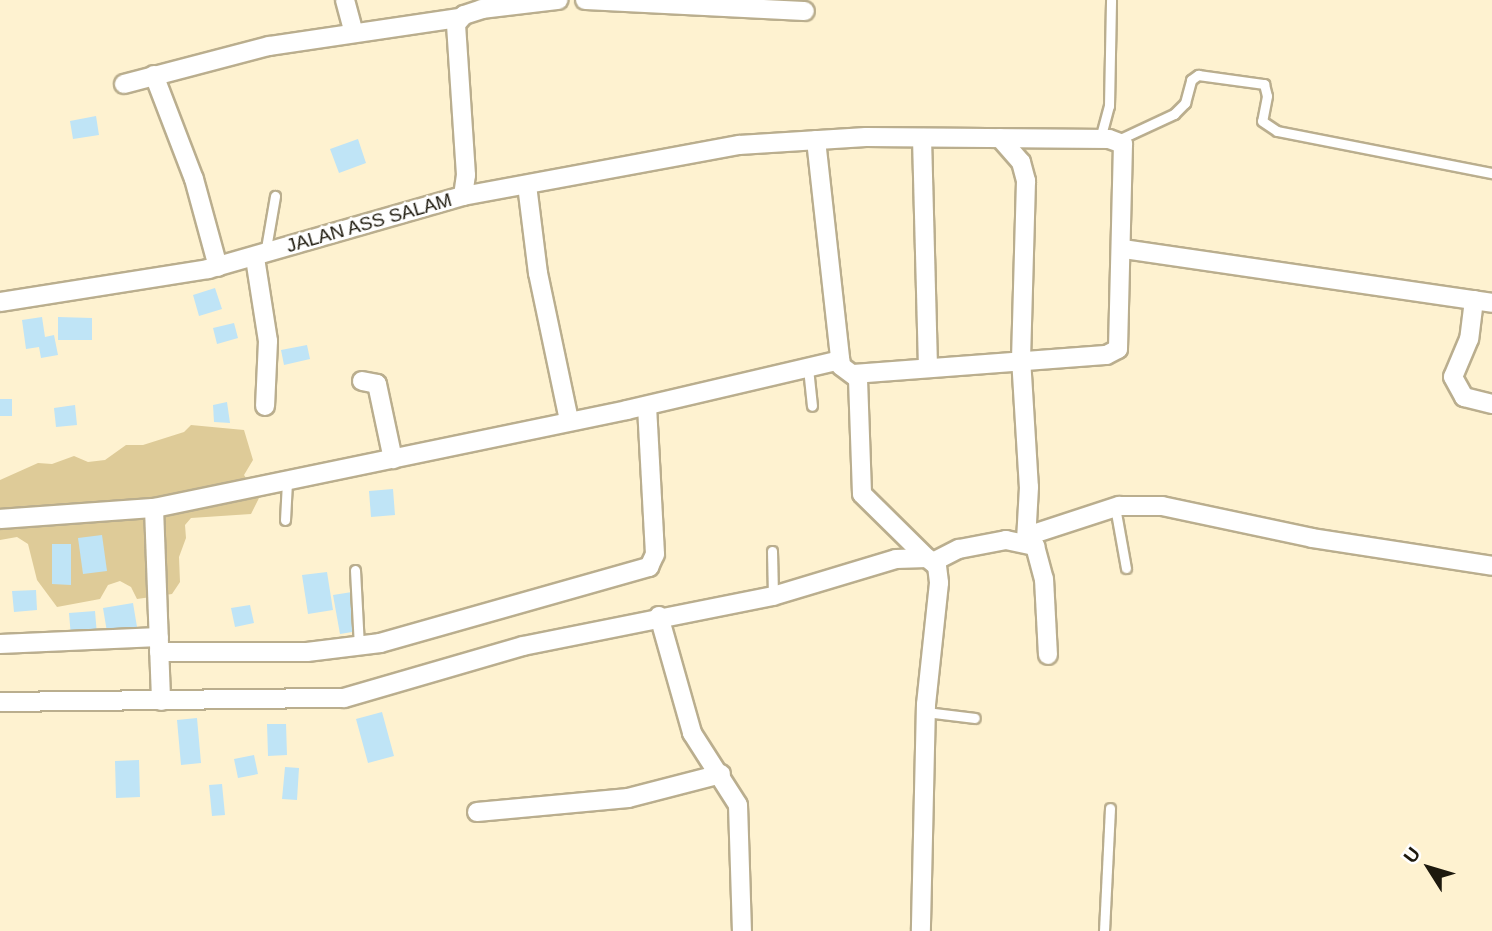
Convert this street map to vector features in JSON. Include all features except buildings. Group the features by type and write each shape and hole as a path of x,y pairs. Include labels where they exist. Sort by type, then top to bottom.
{"street":[{"path":"345,0 354,33"},
{"path":"124,84 269,46 459,18 482,9 558,0"},
{"path":"585,0 757,4 805,11"},
{"name":"JALAN ASS SALAM","path":"0,302 218,267 463,196 466,175 456,30 459,18"},
{"path":"154,75 194,179 218,267"},
{"path":"922,138 928,367"},
{"path":"1000,138 1021,162 1026,181 1021,358 1029,487 1026,538 1041,556 1048,655"},
{"path":"463,196 710,149 816,139 1109,139 1125,151 1118,349 1107,355 1021,358 856,374 845,370 841,360 816,139"},
{"path":"527,185 540,281 569,420"},
{"path":"1123,249 1483,302 1453,377 1464,397 1492,404"},
{"path":"260,256 268,341 265,406"},
{"path":"0,519 154,508 647,406 841,360"},
{"path":"856,374 862,494 930,560 939,583 926,712 921,931"},
{"path":"362,381 377,384 393,459"},
{"path":"0,644 159,645 295,652 359,646 649,567 655,554 647,406"},
{"path":"0,702 304,701 352,696 463,661 659,616 773,596 871,565 930,560 959,549 1026,538 1115,507 1185,510 1299,536 1492,566"},
{"path":"154,508 161,701"},
{"path":"659,616 692,733 721,774 738,805 742,931"},
{"path":"477,812 628,798 721,774"}],"lane":[{"path":"1111,0 1109,139 1174,114 1185,103 1191,80 1198,75 1264,84 1267,96 1262,121 1277,131 1492,173"},
{"path":"260,256 275,196"},
{"path":"808,368 812,406"},
{"path":"285,520 287,481"},
{"path":"1115,507 1126,568"},
{"path":"772,551 773,596"},
{"path":"355,570 359,646"},
{"path":"926,712 975,718"},
{"path":"1104,931 1110,808"}],"shaded area":[{"path":"191,425 244,430 253,460 244,475 259,498 251,514 191,518 185,525 186,538 179,557 180,582 172,594 137,599 131,587 120,581 108,585 100,599 57,607 37,580 28,544 17,537 0,540 0,480 38,463 52,464 74,456 88,462 105,460 126,445 143,445 184,432"}]}
